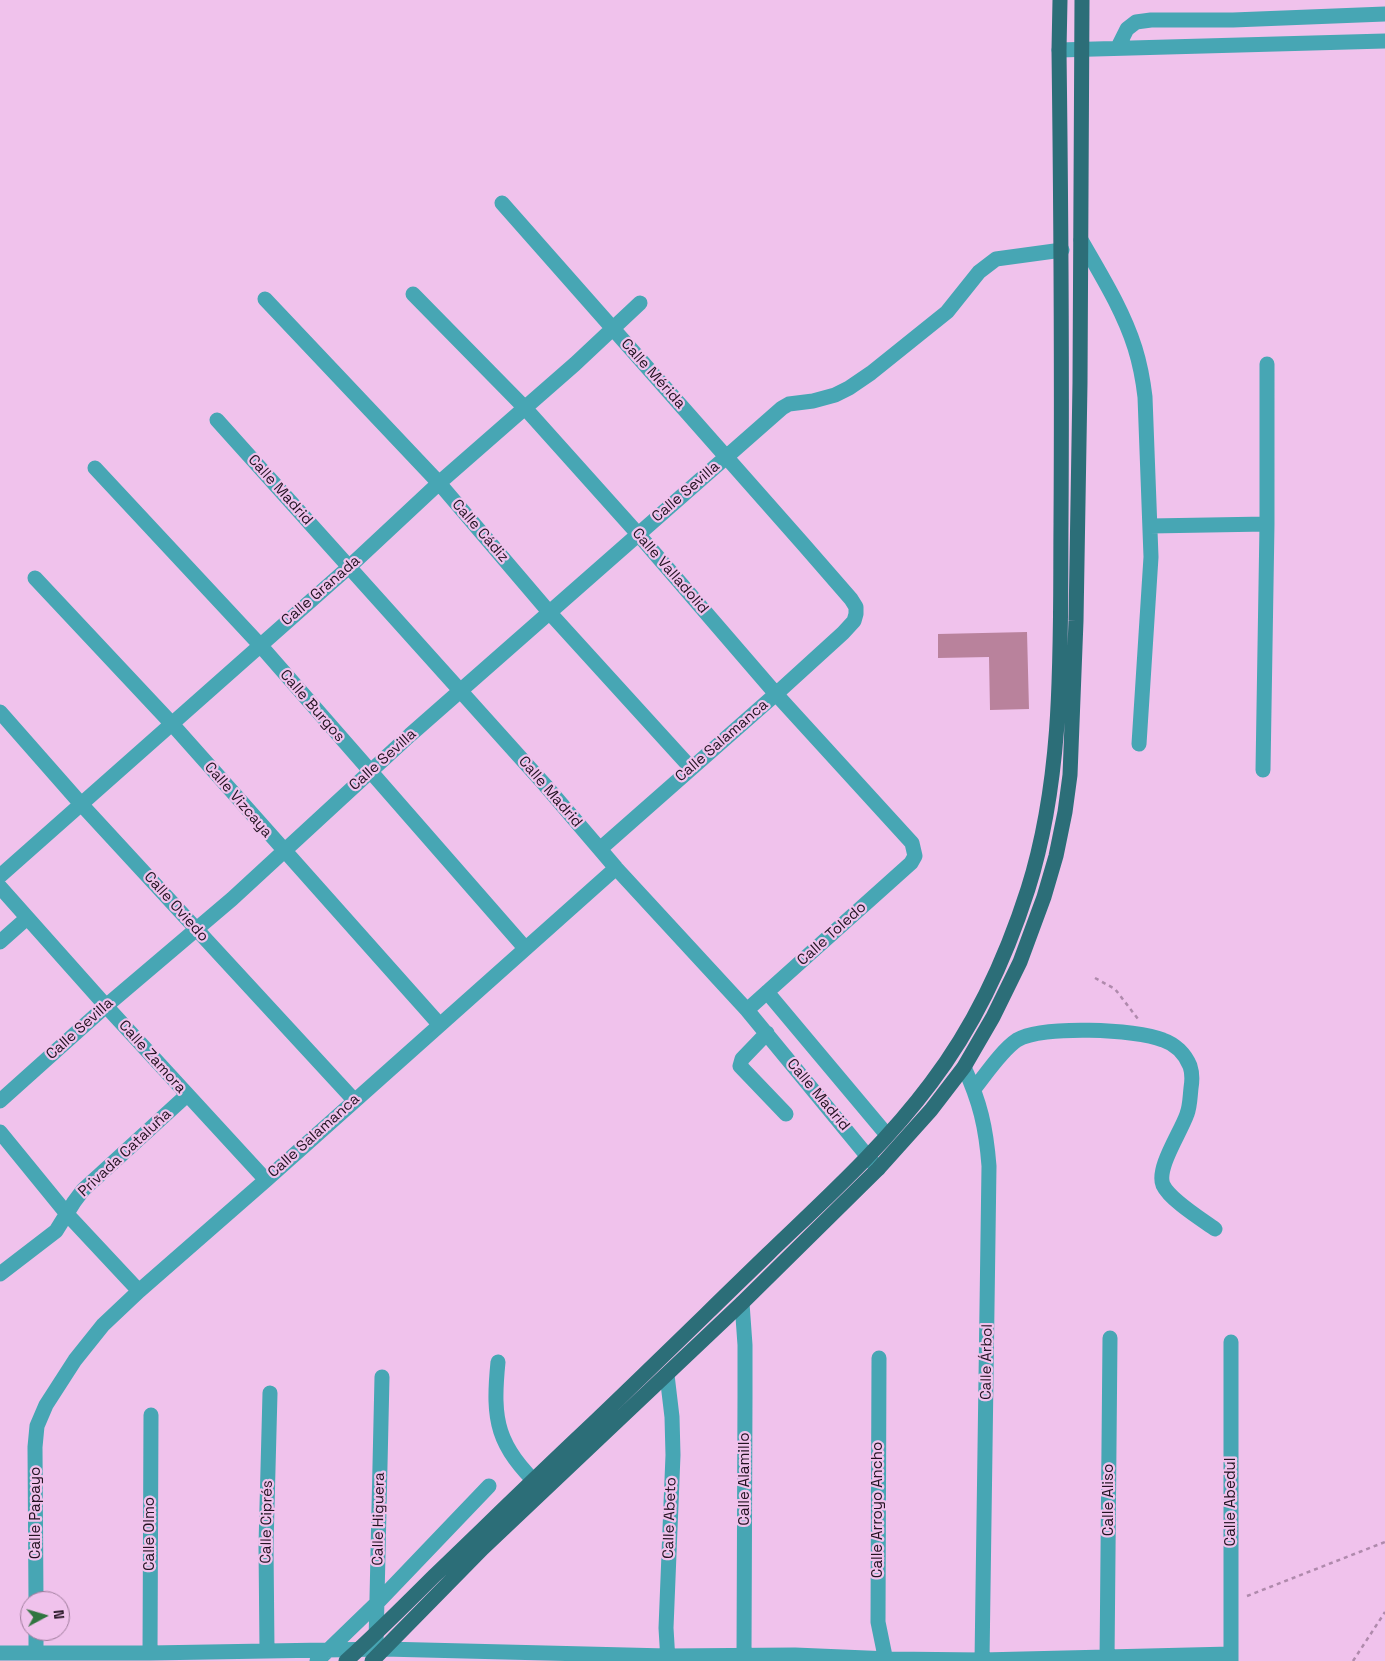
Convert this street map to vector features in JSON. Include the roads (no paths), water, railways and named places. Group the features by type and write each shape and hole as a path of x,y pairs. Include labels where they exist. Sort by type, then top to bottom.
{"main road":[{"path":"376,1656 483,1548 742,1303 873,1163 887,1135 935,1078 955,1049 977,1011 1014,928 1029,886 1042,837 1050,794 1058,699 1062,250 1060,0"},
{"path":"346,1661 664,1356 931,1110 964,1067 1008,988 1032,933 1056,856 1065,812 1071,758 1076,631 1082,0"}],"street":[{"path":"1118,47 1127,29 1136,22 1151,20 1233,20 1385,14"},
{"path":"1059,50 1118,47 1385,42"},
{"name":"Calle Mérida","path":"502,203 804,545"},
{"path":"1081,240 1125,322 1135,347 1145,397 1150,526 1150,589 1139,744"},
{"name":"Calle Sevilla","path":"0,1101 106,1006 232,899 370,772 549,612 782,408 789,404 824,398 835,394 849,388 871,373 947,312 979,272 996,259 1062,250"},
{"name":"Calle Valladolid","path":"413,294 525,408 638,534 776,694 908,836 915,856"},
{"name":"Calle Cádiz","path":"265,299 439,483 549,612 691,768"},
{"name":"Calle Granada","path":"0,876 349,567 439,483 613,330 640,303"},
{"path":"1263,770 1268,364"},
{"name":"Calle Madrid","path":"217,420 461,691 616,868 747,1010 873,1163"},
{"name":"Calle Burgos","path":"95,468 260,645 525,948"},
{"path":"1150,526 1267,524"},
{"name":"Calle Salamanca","path":"600,849 776,694 854,621 856,607 851,599 804,545"},
{"name":"Calle Vizcaya","path":"35,578 172,724 283,851 439,1024"},
{"name":"Calle Oviedo","path":"0,712 81,804 354,1100"},
{"name":"Calle Toledo","path":"747,1010 904,870 915,856"},
{"name":"Calle Salamanca","path":"37,1426 46,1405 80,1354 103,1325 138,1291 266,1180 616,868"},
{"name":"Calle Zamora","path":"0,887 106,1006 266,1180"},
{"path":"0,942 27,918"},
{"path":"767,992 887,1135"},
{"path":"974,1088 1008,1047 1025,1036 1067,1031 1146,1034 1166,1040 1180,1050 1190,1066 1192,1083 1188,1112 1182,1130 1164,1165 1161,1177 1163,1185 1186,1208 1215,1229"},
{"path":"767,1033 742,1059 740,1066 786,1114"},
{"name":"Calle Árbol","path":"964,1067 974,1088 987,1134 989,1166 982,1660"},
{"name":"Privada Cataluña","path":"0,1274 50,1237 84,1190 187,1095"},
{"path":"0,1132 67,1214 138,1291"},
{"name":"Calle Alamillo","path":"742,1303 746,1396 744,1656"},
{"name":"Calle Aliso","path":"1107,1659 1110,1338"},
{"name":"Calle Abedul","path":"1231,1342 1231,1657"},
{"name":"Calle Arroyo Ancho","path":"879,1358 878,1622 886,1660"},
{"path":"498,1362 494,1394 497,1423 502,1438 511,1453 544,1491"},
{"name":"Calle Abeto","path":"667,1375 672,1417 672,1455 666,1628 667,1659"},
{"name":"Calle Higuera","path":"376,1656 382,1378"},
{"name":"Calle Ciprés","path":"267,1650 266,1545 270,1393"},
{"name":"Calle Olmo","path":"150,1415 150,1653"},
{"name":"Calle Papayo","path":"36,1591 35,1448 37,1426"},
{"path":"317,1661 378,1602 489,1486"},
{"path":"36,1641 36,1653"},
{"path":"0,1653 150,1653 359,1649 376,1656 420,1651 667,1659 795,1655 886,1660 1231,1657"},
{"path":"407,1661 420,1651"}]}
